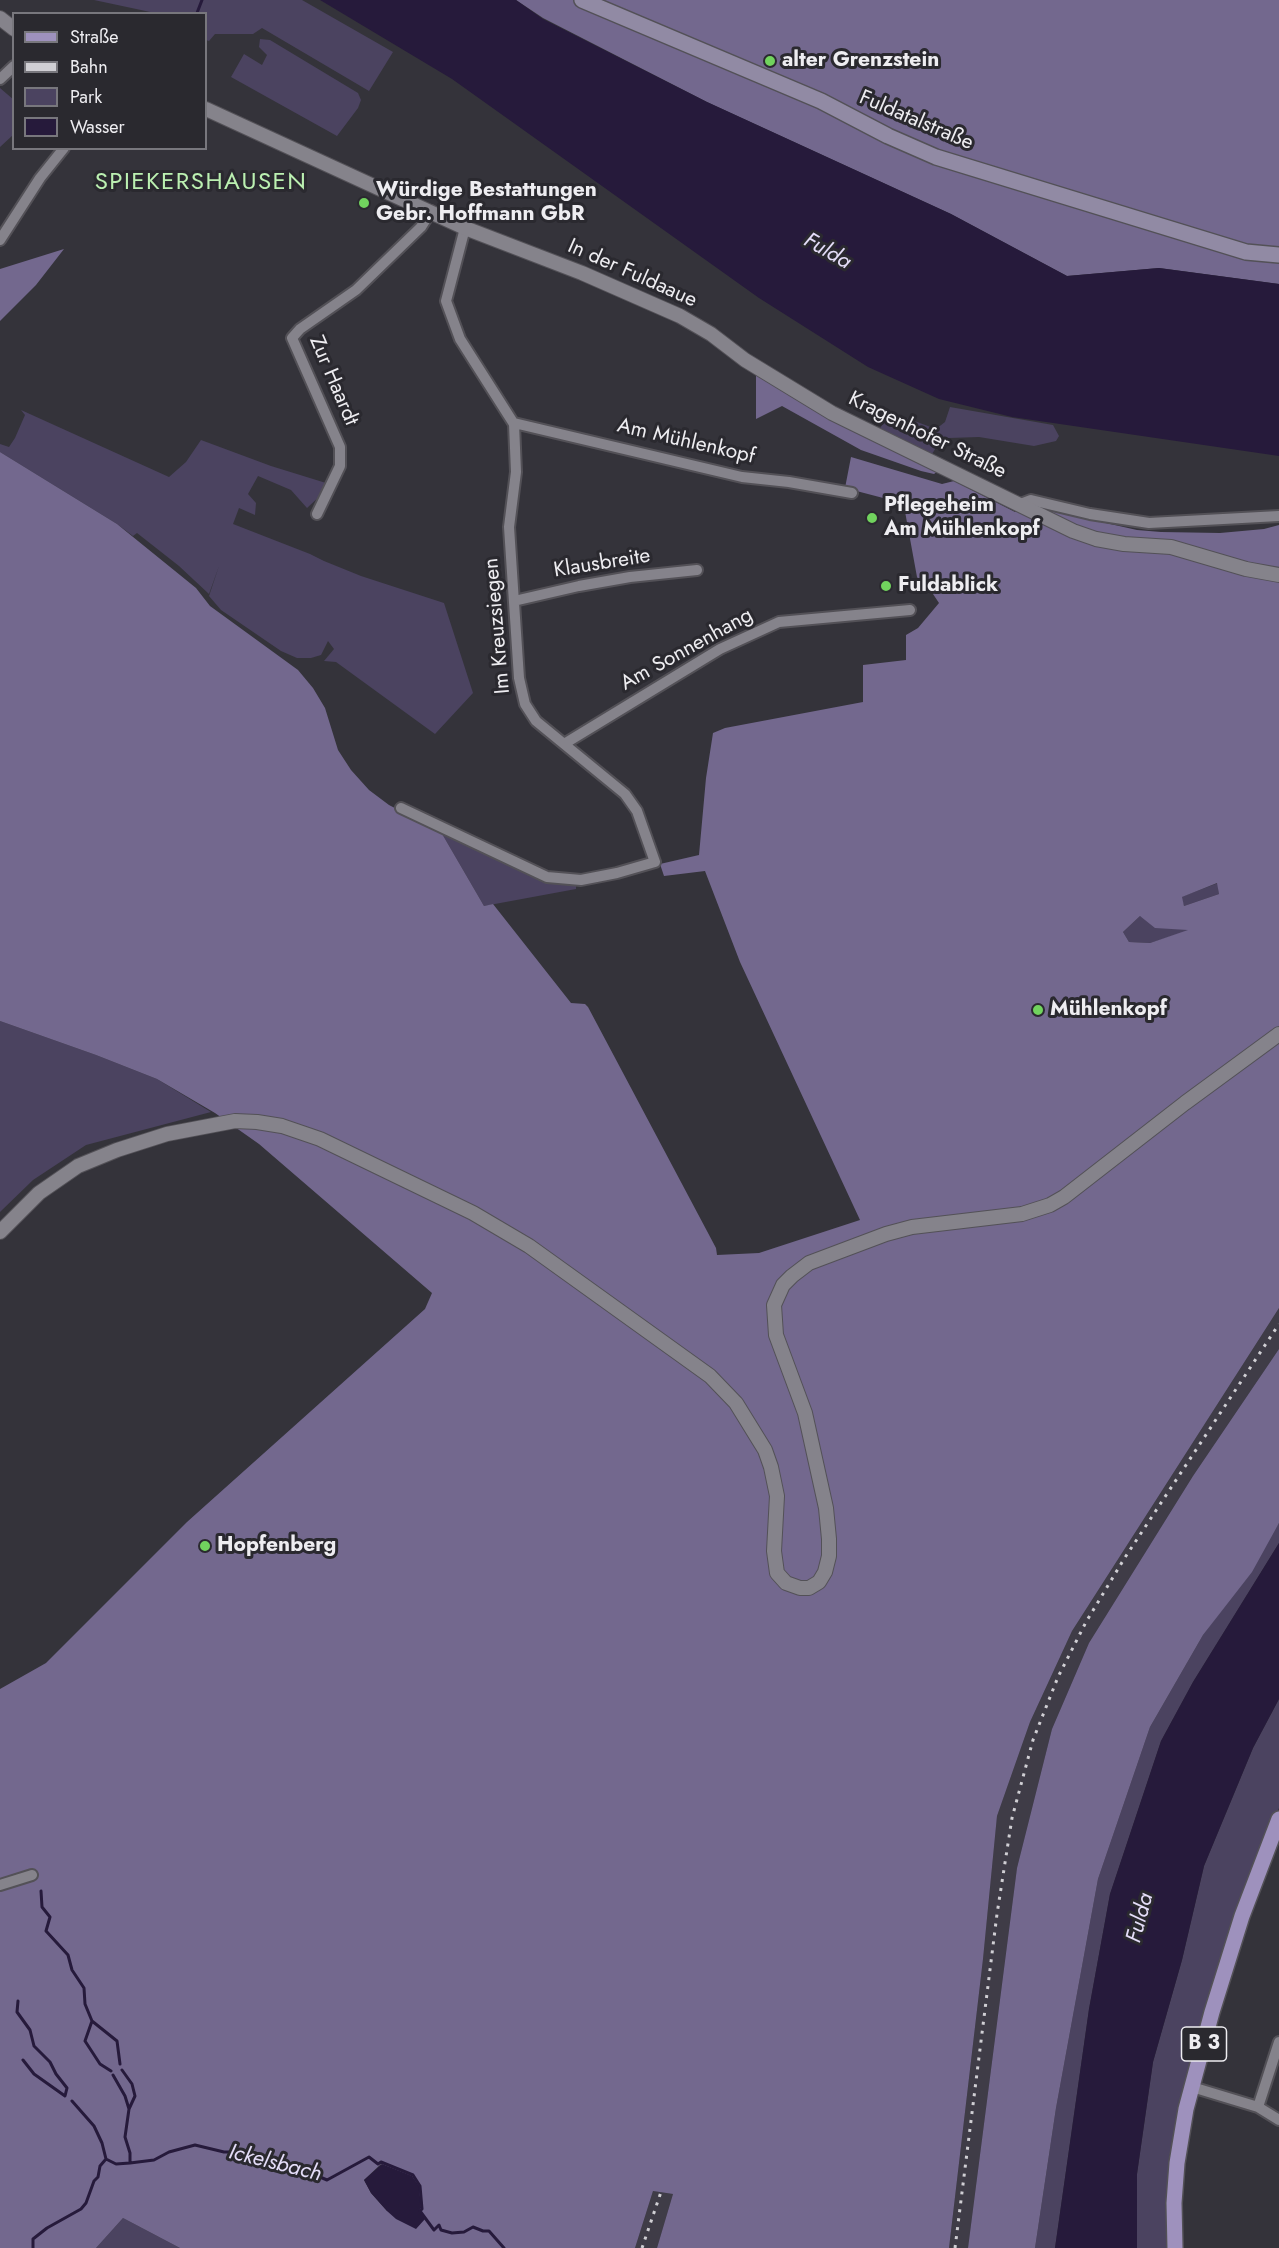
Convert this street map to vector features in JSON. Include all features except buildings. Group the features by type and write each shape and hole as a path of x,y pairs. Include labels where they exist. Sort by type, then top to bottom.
{"main road":[{"name":"Fuldatalstraße","path":"582,0 821,101 888,136 936,157 1246,252 1279,255"},
{"name":"B 3","path":"1174,2248 1177,2163 1192,2087 1242,1916 1273,1848 1279,1819"}],"street":[{"path":"0,18 12,27"},
{"path":"0,79 12,68"},
{"name":"In der Fuldaaue","path":"207,109 465,228 650,301 711,334"},
{"path":"0,240 40,178 62,150"},
{"name":"Zur Haardt","path":"317,514 340,466 340,447 292,338 300,329 356,290 421,227 431,211"},
{"path":"465,228 446,301 460,339 514,423"},
{"name":"Kragenhofer Straße","path":"711,334 745,360 832,413 1073,531 1096,539 1124,544 1171,547 1246,569 1279,574"},
{"name":"Am Mühlenkopf","path":"514,423 742,477 789,482 852,494"},
{"name":"Im Kreuzsiegen","path":"401,808 547,877 580,880 617,873 655,862 638,811 626,794 536,721 525,704 519,678 509,527 516,472 514,423"},
{"path":"1018,505 1031,500 1090,514 1149,523 1279,516"},
{"name":"Klausbreite","path":"514,601 630,577 697,570"},
{"name":"Am Sonnenhang","path":"564,744 720,649 779,622 910,610"},
{"path":"0,1232 39,1193 78,1166 117,1150 167,1134 235,1121 282,1126 320,1139 473,1213 529,1246 710,1376 736,1403 765,1450 771,1467 777,1496 774,1551 777,1573 786,1583 800,1588 809,1588 819,1582 825,1572 829,1556 829,1539 826,1508 805,1413 776,1335 774,1305 783,1285 809,1263 886,1234 912,1227 1022,1214 1050,1205 1064,1197 1185,1103 1279,1034"},
{"path":"0,1885 32,1875"},
{"path":"1258,2107 1279,2042"},
{"path":"1192,2087 1258,2107 1279,2120"}],"shaded area":[{"path":"516,0 1279,0 1279,284 1159,268 1067,276 951,214 707,102 543,18"},
{"path":"64,249 36,285 0,321 0,269"},
{"path":"756,371 940,469 934,474 921,471 861,450 782,406 756,419"},
{"path":"0,452 117,524 196,588 210,606 298,670 313,688 325,708 338,750 351,770 369,790 389,805 441,832 484,906 493,904 571,1003 585,1004 588,1007 716,1248 717,1255 759,1253 860,1220 740,962 705,871 664,876 660,864 699,855 706,778 713,733 725,728 863,702 863,665 906,660 906,635 918,628 939,603 917,577 904,506 845,488 851,457 942,484 954,481 1015,512 1052,511 1137,530 1161,532 1220,533 1264,529 1279,525 1279,1308 1072,1631 1030,1722 997,1816 983,1959 949,2248 657,2248 673,2194 653,2191 635,2248 180,2248 123,2218 96,2248 0,2248 0,1689 46,1663 187,1522 425,1309 432,1293 259,1144 215,1113 157,1079 0,1021","holes":["1217,883 1219,894 1184,906 1182,897","1140,916 1155,928 1188,930 1150,943 1129,942 1123,932","381,2164 425,2219 387,2211 371,2193 364,2180"]},
{"path":"1279,1308 1279,1349 1193,1476 1089,1643 1052,1729 1017,1868 968,2248 949,2248 983,1959 997,1816 1030,1722 1072,1631"},
{"path":"1279,1349 1279,1523 1252,1572 1203,1635 1150,1727 1098,1879 1056,2108 1035,2248 968,2248 1017,1868 1052,1729 1089,1643 1193,1476"},
{"path":"653,2191 673,2194 657,2248 635,2248"}],"green space":[{"path":"94,0 302,0 393,52 369,91 262,28 253,34 215,34 209,41 207,40 207,12 150,12"},
{"path":"260,39 270,40 358,93 361,100 358,108 337,136 231,77 244,54 262,65 267,55 259,47"},
{"path":"0,88 12,98 12,136 0,147"},
{"path":"950,407 1053,425 1059,436 1056,441 1034,446 979,437 949,438 937,446 932,454 879,430 890,412 936,429 945,422"},
{"path":"21,410 169,477 186,462 201,440 271,466 326,483 321,495 307,508 291,490 258,476 248,494 256,503 255,515 239,508 233,524 361,576 444,603 473,693 435,734 336,662 324,661 334,649 328,641 321,655 311,658 297,658 281,651 221,610 209,596 219,566 209,594 179,566 137,533 133,536 0,452 0,444 9,447 15,438 25,415"},
{"path":"441,832 551,883 576,885 576,889 484,906"},
{"path":"1218,883 1219,894 1184,906 1181,897"},
{"path":"1140,916 1191,930 1150,943 1129,942 1123,932"},
{"path":"0,1021 157,1079 211,1112 86,1145 33,1180 0,1212"},
{"path":"1279,1523 1279,1543 1193,1682 1161,1741 1110,1894 1089,2009 1055,2248 1035,2248 1056,2108 1098,1879 1150,1727 1203,1635"},
{"path":"1279,1699 1279,1808 1253,1868 1201,2023 1184,2087 1172,2153 1169,2155 1169,2248 1137,2248 1137,2174 1153,2062 1182,1960 1204,1866 1253,1748"},
{"path":"123,2218 180,2248 96,2248"}],"water":[{"name":"Fulda","path":"320,0 516,0 543,19 707,102 951,214 1067,276 1159,268 1279,284 1279,456 1012,417 939,399 868,367 759,298 452,79"},
{"name":"Fulda","path":"1279,1543 1279,1699 1253,1748 1204,1866 1182,1960 1153,2062 1137,2174 1137,2248 1055,2248 1089,2009 1110,1894 1161,1741 1193,1682"},
{"path":"382,2164 412,2176 419,2186 421,2208 419,2211 425,2219 416,2229 396,2219 387,2211 371,2193 364,2180"}],"waterway":[{"path":"197,12 202,0"},
{"path":"41,1891 42,1907 50,1917 46,1931 68,1955 72,1970 84,1988 85,2004 92,2021 85,2041 100,2064 111,2071"},
{"path":"18,2001 17,2012 30,2030 34,2046 50,2062 67,2088 65,2096 34,2074 23,2060"},
{"path":"92,2021 117,2041 120,2064"},
{"path":"122,2070 132,2084 135,2096 129,2109"},
{"path":"113,2075 125,2096 129,2109 125,2137 130,2153 130,2163"},
{"path":"72,2101 94,2126 106,2159"},
{"name":"Ickelsbach","path":"33,2248 33,2239 47,2228 81,2209 86,2203 94,2181 98,2177 100,2166 106,2159 116,2164 154,2160 169,2152 195,2145 224,2152 235,2152 256,2159 258,2157 290,2167 312,2178 320,2177 327,2180 369,2157 378,2164 381,2162 413,2175 420,2186 422,2209 420,2211 434,2230 439,2225 441,2230 452,2233 464,2232 473,2227 489,2231 504,2248"}],"railway":[{"path":"955,2248 997,1914 1012,1818 1033,1740 1058,1677 1086,1622 1124,1559 1279,1324"},
{"path":"642,2248 662,2189"}],"place":[{"name":"alter Grenzstein","path":"770,61"},
{"name":"Würdige Bestattungen Gebr. Hoffmann GbR","path":"364,203"},
{"name":"Pflegeheim Am Mühlenkopf","path":"872,518"},
{"name":"Fuldablick","path":"886,586"},
{"name":"Mühlenkopf","path":"1038,1010"},
{"name":"Hopfenberg","path":"205,1546"}],"district":[{"name":"SPIEKERSHAUSEN","path":"201,183"}]}
